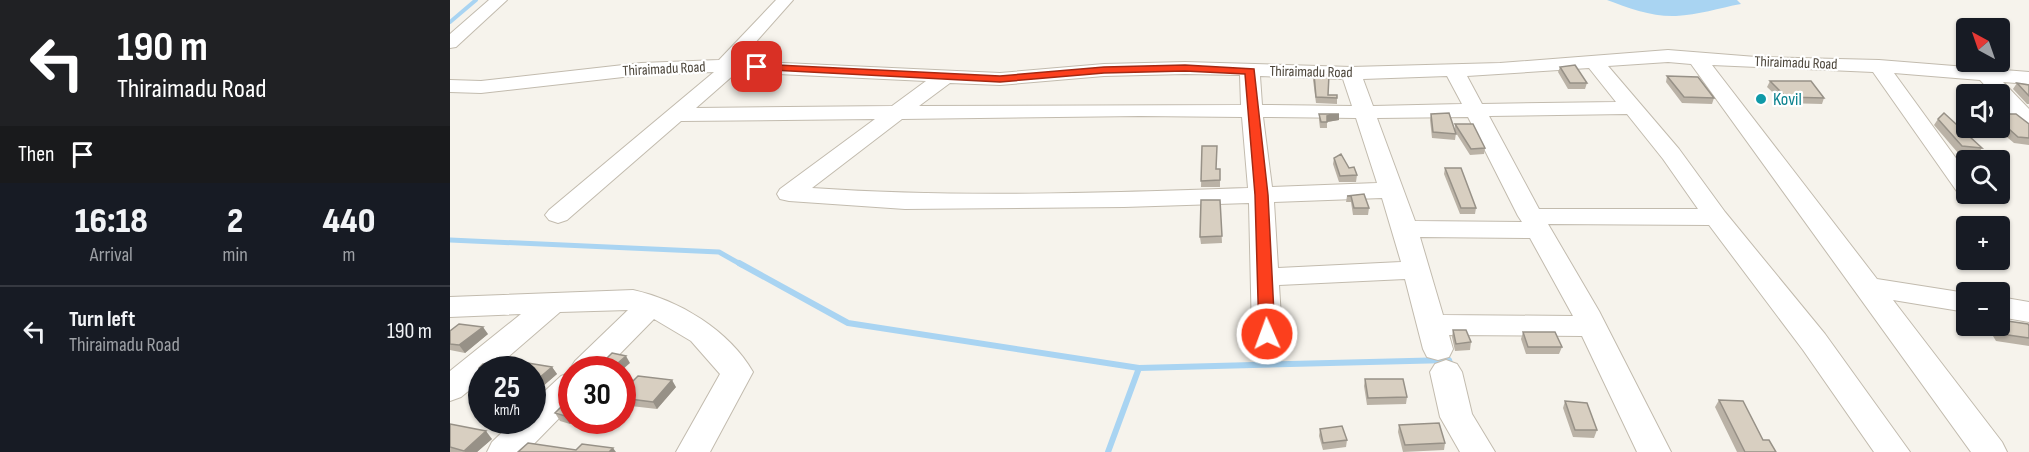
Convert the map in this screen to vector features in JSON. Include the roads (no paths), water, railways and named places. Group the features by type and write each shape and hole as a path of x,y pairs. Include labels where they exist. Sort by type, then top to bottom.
{"street":[{"path":"450,43 499,0"},
{"path":"558,215 677,115 729,66 785,0"},
{"name":"Thiraimadu Road","path":"450,86 481,87 640,69 729,66 1000,79 1104,70 1185,68 1351,73 1500,69 1668,56 1756,63 1880,66 2029,78"},
{"path":"1697,58 1990,452"},
{"path":"1593,62 1671,154 1716,217 1814,342 1893,452"},
{"path":"1880,66 1956,174"},
{"path":"1140,110 1146,69"},
{"path":"1454,70 1534,223 1592,326 1653,452"},
{"path":"1250,71 1261,195 1267,334"},
{"path":"1351,73 1405,230 1456,417 1478,452"},
{"path":"1985,74 2029,121"},
{"path":"947,75 789,194 905,202 1124,200 1390,190"},
{"path":"677,115 1140,110 1364,112 1632,108"},
{"path":"1405,230 1716,217"},
{"path":"1265,277 1416,270"},
{"path":"1867,286 1956,300"},
{"path":"450,307 633,300 651,304 702,334 737,372 693,452"},
{"path":"450,389 552,304"},
{"path":"599,356 651,304"},
{"path":"2010,309 2029,312"},
{"path":"1439,349 1592,326"},
{"path":"504,452 558,398"}],"water":[{"path":"1607,0 1737,0 1741,4 1692,14 1667,16 1641,11"}],"waterway":[{"path":"450,22 476,0"},
{"path":"450,240 719,252 742,265"},
{"path":"739,263 848,323 1139,368"},
{"path":"1139,368 1449,360 1451,366"},
{"path":"1108,452 1139,368"}],"place":[{"name":"Kovil","path":"1761,99"}]}
